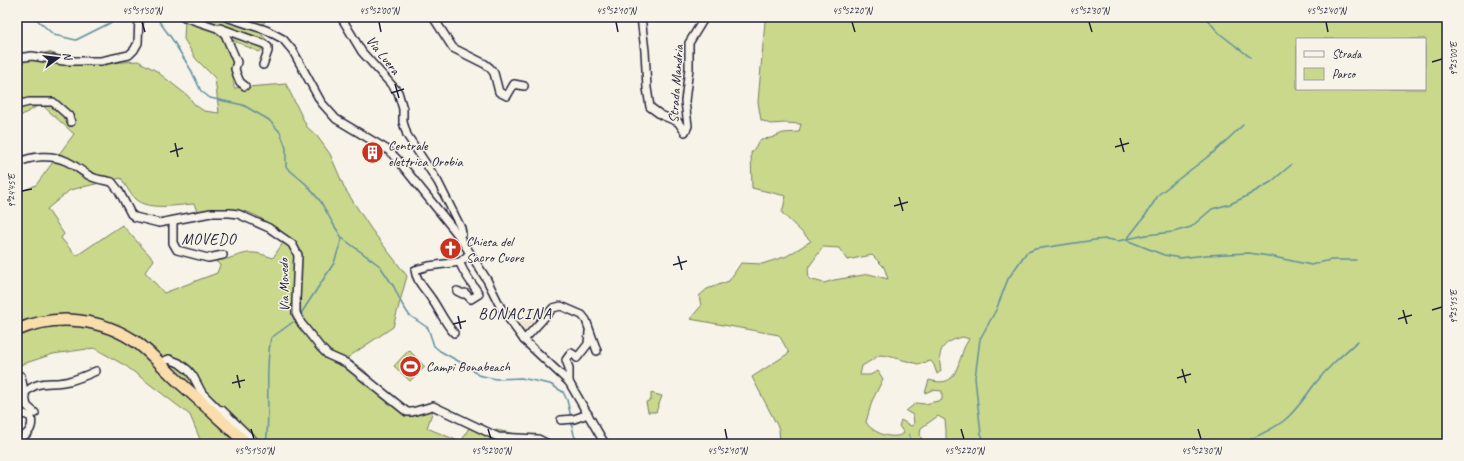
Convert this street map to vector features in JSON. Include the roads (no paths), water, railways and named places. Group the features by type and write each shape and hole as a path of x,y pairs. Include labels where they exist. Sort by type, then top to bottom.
{"highway":[{"path":"17,330 28,326 59,320 100,324 113,329 139,344 247,444"}],"street":[{"path":"184,17 218,28 226,29 264,44 268,47 268,50 263,65"},
{"path":"226,17 266,30 283,39 294,51 321,102 336,119 388,150 406,169 459,236 487,280 501,308 524,340 569,382 605,444"},
{"name":"Via Luera","path":"341,17 362,52 398,92 403,110 403,122 407,136 438,182 461,228 462,233 459,236"},
{"path":"433,17 453,48 490,68 494,73 499,92 507,96 514,84 524,86"},
{"name":"Strada Mandria","path":"641,17 650,107 661,115 678,122 685,132 688,126 685,101 689,68 689,44 705,17"},
{"path":"17,58 32,56 64,61 101,61 129,55 134,50 138,42 139,18"},
{"path":"218,28 225,34 237,62 235,69 237,75 240,82 245,86"},
{"path":"17,106 29,102 53,102 69,116 71,122"},
{"name":"Via Movedo","path":"17,163 39,157 57,158 67,161 98,180 112,182 119,191 131,214 135,217 159,223 219,212 234,213 269,228 292,244 298,255 296,313 301,323 320,347 328,354 346,363 407,412 433,406 498,437 538,439 548,444"},
{"path":"173,221 173,243 177,250 208,258 223,255"},
{"path":"454,333 422,286 415,270 429,266 460,262 470,253"},
{"path":"457,291 463,294 466,293 471,299 479,294 460,267 460,262"},
{"path":"524,340 553,308 562,306 582,315 589,328 597,351"},
{"path":"569,382 569,368 566,360 571,353 577,358 588,344 589,328"},
{"path":"159,363 169,359 179,363 188,370 202,393 257,444"},
{"path":"24,394 30,387 45,383 60,383 69,381 96,371"},
{"path":"17,442 30,430 33,424 31,413 27,406 24,394 21,376"},
{"path":"17,417 31,413"},
{"path":"568,419 588,414"}],"waterway":[{"path":"34,17 54,35 76,40 110,23 118,17"},
{"path":"156,17 172,39 191,70 201,91 210,98 243,105 269,120 280,132 286,148 286,167 306,184 321,202 342,238 380,266 394,287 409,315 428,328 434,346 440,351 469,367 478,375 496,379 521,378 550,384 563,392 567,400 571,417"},
{"path":"1205,17 1219,33 1250,57"},
{"path":"1127,239 1145,216 1159,194 1214,152 1243,125"},
{"path":"986,444 981,434 975,378 980,339 996,310 1008,279 1026,253 1035,249 1095,240 1106,239 1118,241 1146,235 1173,232 1191,227 1212,209 1230,204 1245,197 1271,182 1291,165"},
{"path":"300,315 334,263 342,238"},
{"path":"1126,240 1164,255 1180,258 1249,253 1311,265 1330,260 1356,260"},
{"path":"266,444 268,418 268,364 271,338 293,322"},
{"path":"1241,444 1271,429 1287,418 1324,373 1358,341"},
{"path":"571,421 574,435 578,444"},
{"path":"909,434 912,444"}],"place":[{"name":"Centrale elettrica Orobia","path":"372,153"},
{"name":"Chiesa del Sacro Cuore","path":"450,249"},
{"name":"Campi Bonabeach","path":"410,366"}],"district":[{"name":"MOVEDO","path":"209,239"},
{"name":"BONACINA","path":"515,314"}]}
